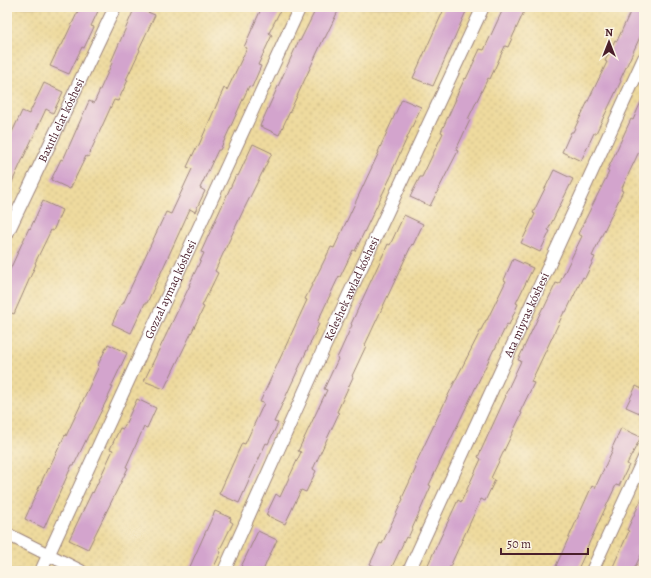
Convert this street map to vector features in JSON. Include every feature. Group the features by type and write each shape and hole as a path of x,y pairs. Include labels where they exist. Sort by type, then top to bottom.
{"street":[{"name":"Baxıtlı elat kóshesi","path":"7,234 115,7"},
{"name":"Gozzal aymaq kóshesi","path":"41,571 300,7"},
{"name":"Keleshek awlad kóshesi","path":"224,571 323,350 483,7"},
{"name":"Ata miyras kóshesi","path":"409,571 644,58"},
{"path":"592,571 644,458"},
{"path":"7,534 80,571"}],"sand":[{"path":"7,7 644,7 644,571 7,571"}],"building":[{"path":"80,7 100,7 91,26 94,27 84,48 82,47 69,74 50,66"},
{"path":"135,7 155,15 139,49 140,50 126,80 128,80 118,101 114,100 88,157 86,156 70,189 51,180 61,159 63,160 89,101 94,103"},
{"path":"262,7 282,7 269,33 272,35 258,65 261,66 252,87 249,86 220,150 218,150 200,188 205,191 195,212 190,209 147,303 145,303 131,333 112,324 121,304 123,304 166,212 171,214 192,169 187,167 197,146 198,147 224,88 227,90 247,48 244,47"},
{"path":"317,7 340,7 279,135 260,126 299,40 300,41"},
{"path":"445,7 468,7 433,86 413,78"},
{"path":"504,7 526,7 508,47 505,46 490,79 488,78 468,119 470,120 456,150 458,151 430,206 410,197 420,177 422,177 443,133 441,132 465,78 466,79 480,49 484,50"},
{"path":"632,8 644,13 644,32 642,38 640,37 620,80 621,81 581,161 562,152 607,62 605,61 615,40 617,41"},
{"path":"44,83 63,92 53,113 46,109 7,193 7,143 22,111 29,114"},
{"path":"644,95 644,141 621,190 623,191 592,256 595,257 585,278 583,277 566,312 564,312 531,382 534,383 520,412 522,413 491,478 495,480 485,501 481,499 448,571 425,571 458,500 461,502 481,459 478,457 521,361 518,360 543,307 544,308 556,283 559,284 582,236 578,234 609,172 607,171 631,119 633,120"},
{"path":"402,99 421,107 392,171 393,172 355,251 353,250 340,277 339,276 317,323 319,324 274,422 278,423 268,444 266,443 239,503 219,494 242,443 245,444 264,403 260,402 307,300 305,299 331,247 334,248"},
{"path":"253,144 272,153 215,271 218,273 202,306 204,307 164,389 144,381 190,285 204,253 201,252 236,175 238,176"},
{"path":"554,170 573,179 548,230 550,231 540,252 521,243 535,214 533,213"},
{"path":"43,201 62,210 53,231 51,230 35,263 36,264 14,314 7,311 7,276"},
{"path":"404,215 423,224 413,245 412,244 365,345 366,346 337,412 339,413 313,469 316,471 306,492 301,490 285,524 266,515 276,494 280,497 301,452 298,451 327,390 324,389 338,359 337,358 352,325 351,324 388,244 390,245"},
{"path":"513,259 533,268 516,303 518,304 509,325 507,324 494,349 429,485 431,486 408,538 406,537 390,571 384,571 370,564 380,543 382,544 403,499 402,498 416,468 414,467 453,385 506,281 504,280"},
{"path":"108,344 127,353 111,387 113,387 74,465 72,465 44,528 25,519 48,467 49,468 65,435 66,436"},
{"path":"636,386 644,390 644,415 626,407"},
{"path":"137,399 156,408 147,428 144,427 126,467 128,468 88,549 69,540 113,450 110,449 120,428 123,429"},
{"path":"621,428 641,437 627,464 629,465 619,486 616,485 577,571 567,571 556,566 592,486 595,488"},
{"path":"644,494 644,549 633,571 611,571 629,531 627,530"},
{"path":"215,511 231,518 230,521 233,523 219,551 221,552 212,571 188,571"},
{"path":"258,531 277,540 263,571 239,571"}]}
